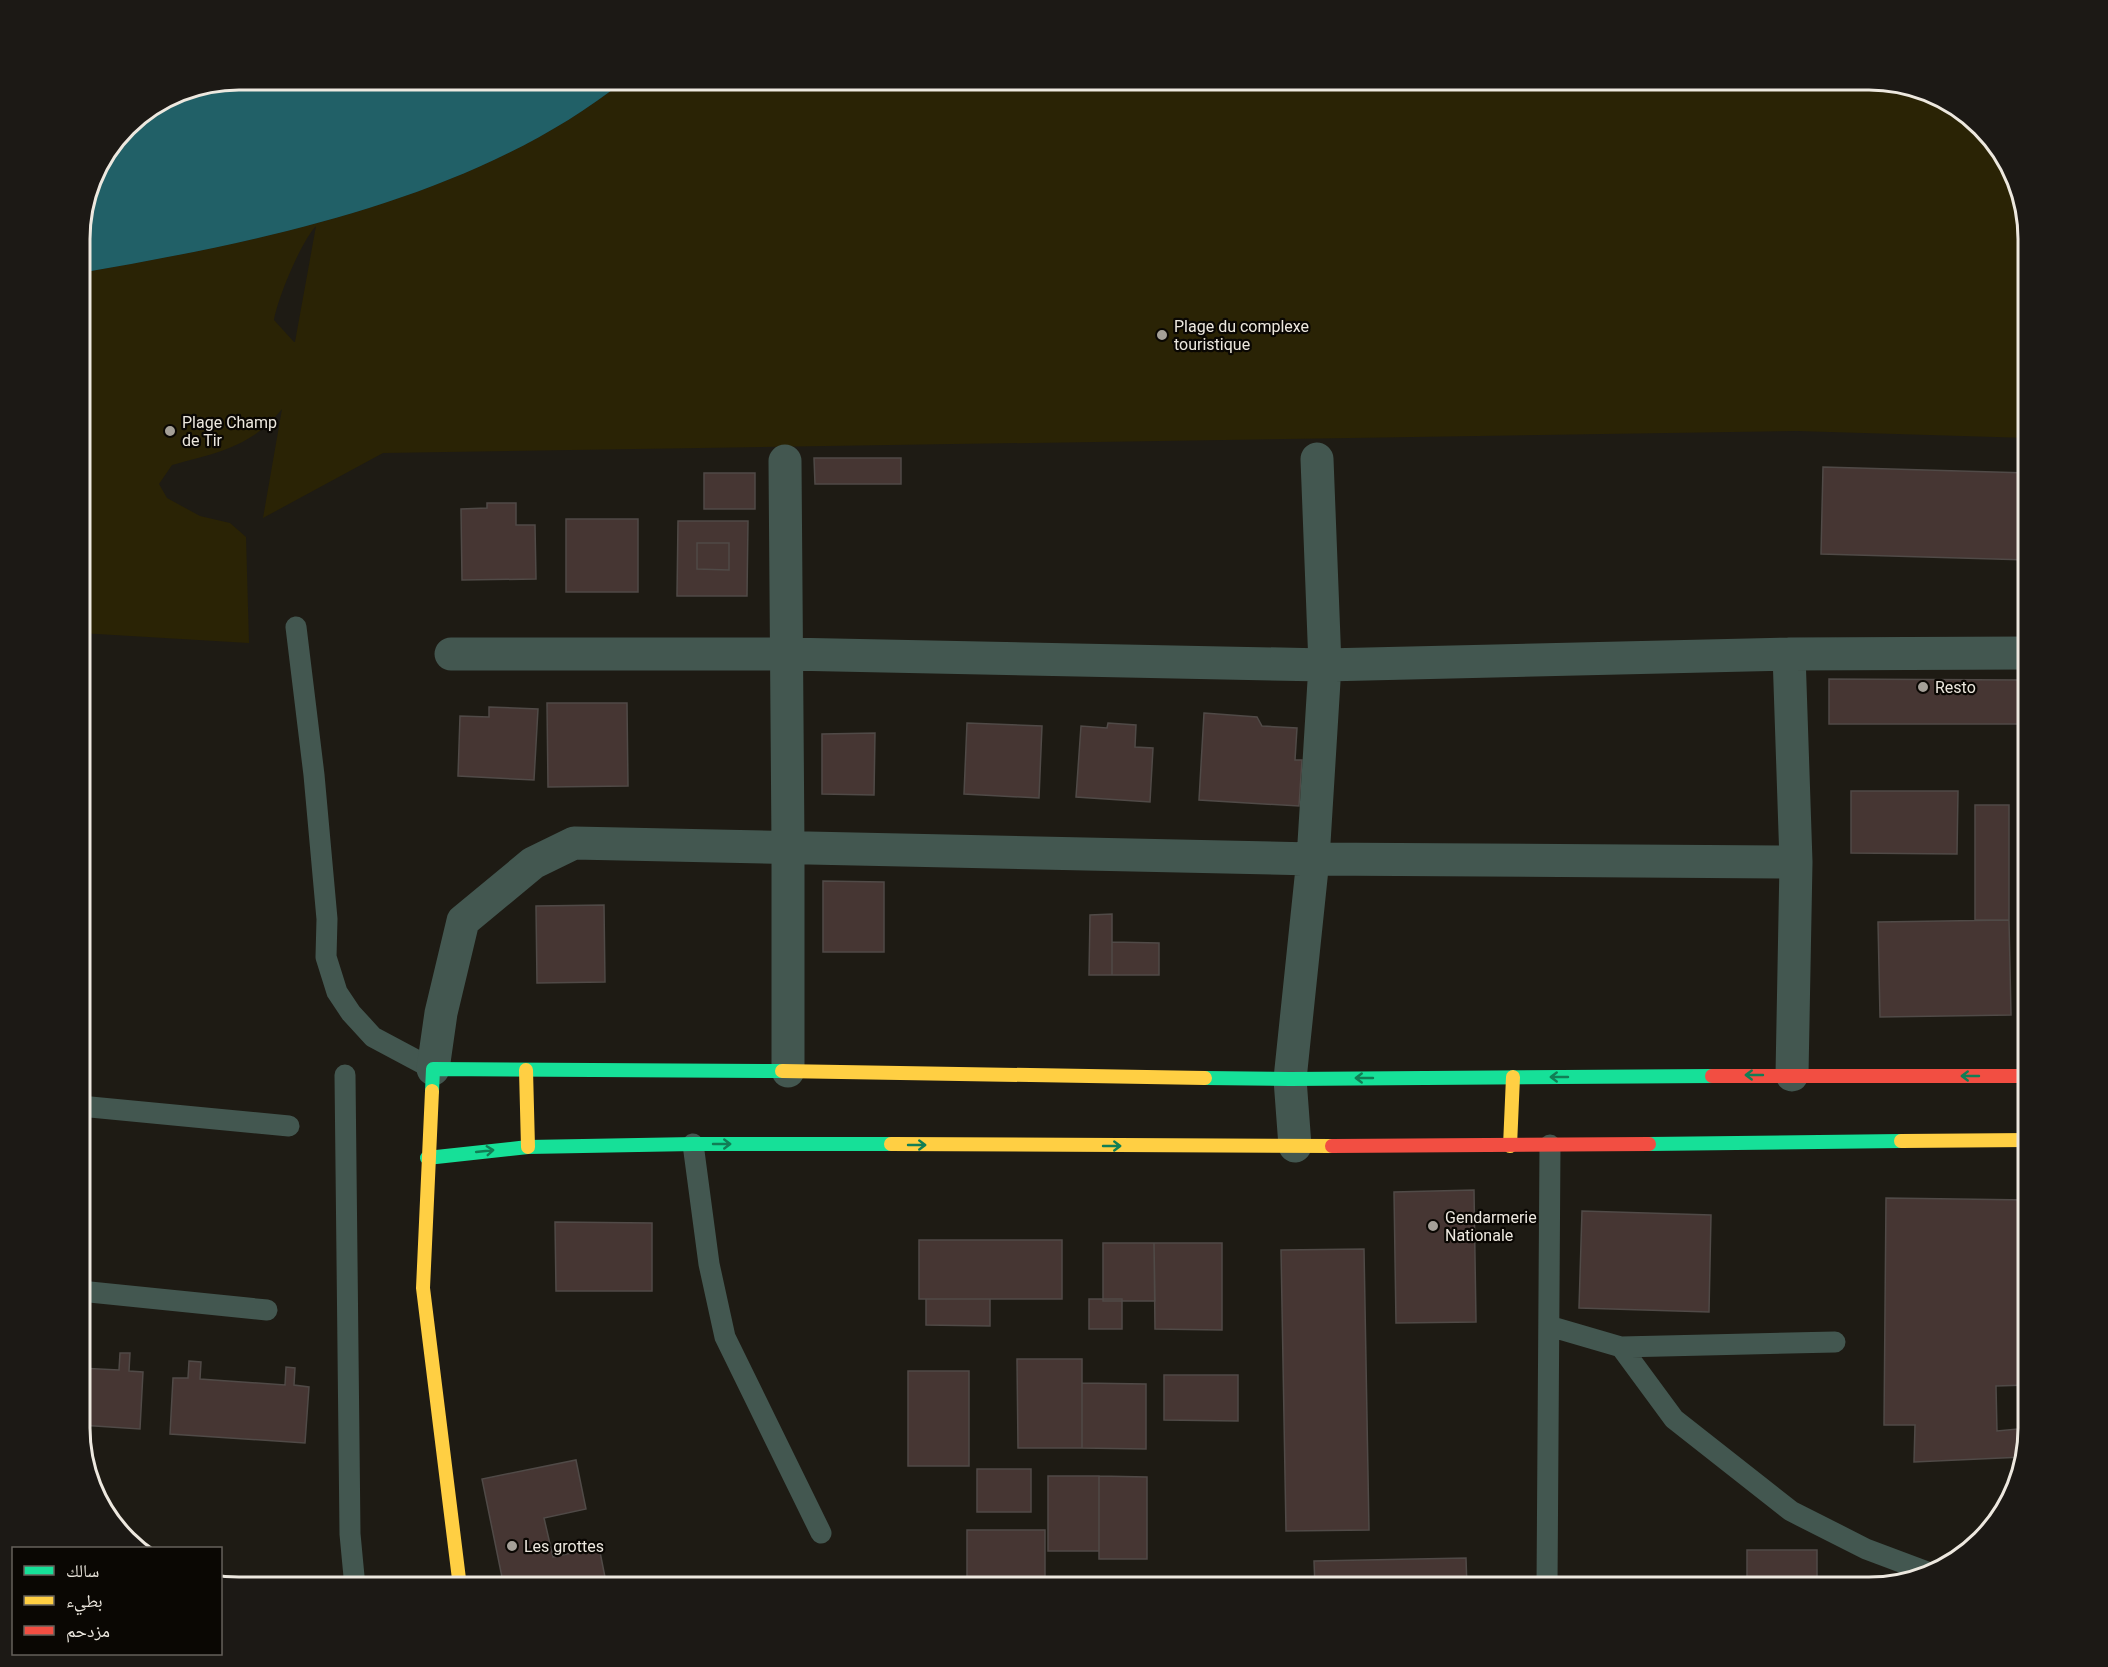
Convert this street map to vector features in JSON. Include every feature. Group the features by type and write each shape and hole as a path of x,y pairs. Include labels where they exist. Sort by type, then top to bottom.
{"street":[{"path":"1295,1146 1290,1079 1313,859 1325,665 1317,459"},
{"path":"785,461 788,1071"},
{"path":"451,654 787,654 1325,665 1789,654 2018,653"},
{"path":"1789,654 1796,862 1792,1075"},
{"path":"458,1577 423,1288 427,1158 433,1069 441,1013 463,921 533,863 574,843 1313,859 1796,862"},
{"path":"433,1069 788,1071 1290,1079 1792,1075 2018,1076"},
{"path":"526,1070 528,1147"},
{"path":"1510,1146 1513,1077"},
{"path":"427,1158 528,1147 693,1144 1510,1146 2018,1140"}],"lane":[{"path":"296,627 314,775 327,919 326,957 337,992 351,1013 373,1037 433,1069"},
{"path":"345,1075 350,1534 354,1577"},
{"path":"90,1107 289,1126"},
{"path":"693,1144 709,1264 725,1337 821,1533"},
{"path":"1547,1577 1550,1145"},
{"path":"90,1292 267,1310"},
{"path":"1549,1326 1621,1347 1835,1342"},
{"path":"1621,1347 1674,1419 1791,1511 1866,1549 1918,1569"}],"sand":[{"name":"Plage du complexe touristique","path":"611,90 1889,91 1926,101 1960,121 1987,148 2007,182 2018,229 2018,438 1797,431 383,453 263,518 282,409 270,422 246,440 218,452 172,465 159,484 167,498 200,516 230,523 246,537 249,643 90,634 90,271 222,246 366,209 436,185 503,156 566,121","holes":["316,226 294,342 274,320 291,270"]}],"water":[{"path":"239,90 611,90 566,121 503,156 436,185 366,209 294,229 90,271 91,219 98,191 115,156 141,127 156,115 182,101 219,91"}],"building":[{"path":"814,458 901,458 901,484 815,484"},
{"path":"1823,467 2018,473 2018,560 1821,554"},
{"path":"704,473 755,473 755,509 704,509"},
{"path":"487,503 516,503 516,525 535,525 536,579 462,580 461,509 487,508"},
{"path":"566,519 638,519 638,592 566,592"},
{"path":"678,521 748,521 747,596 677,596"},
{"path":"697,543 729,543 729,570 697,569"},
{"path":"1829,679 2018,680 2018,724 1829,724"},
{"path":"547,703 627,703 628,786 548,787"},
{"path":"489,707 538,709 534,780 458,776 460,716 489,717"},
{"path":"1204,713 1257,717 1262,726 1297,728 1295,760 1302,760 1299,806 1199,800"},
{"path":"967,723 1042,726 1039,798 964,794"},
{"path":"1108,723 1136,725 1135,747 1153,748 1150,802 1076,797 1081,726 1107,728"},
{"path":"875,733 874,795 822,794 822,734"},
{"path":"1851,791 1958,791 1957,854 1851,853"},
{"path":"1975,805 2009,805 2009,920 1975,920"},
{"path":"823,881 884,882 884,952 823,952"},
{"path":"604,905 605,982 537,983 536,906"},
{"path":"1112,914 1112,975 1089,975 1090,915"},
{"path":"2009,920 2011,1015 1880,1017 1878,922"},
{"path":"1112,942 1159,943 1159,975 1112,975"},
{"path":"1474,1190 1476,1322 1396,1323 1394,1192"},
{"path":"1886,1198 2018,1200 2018,1385 1996,1386 1997,1431 2018,1429 2015,1457 1914,1462 1915,1425 1884,1425"},
{"path":"1582,1211 1711,1215 1709,1312 1579,1308"},
{"path":"555,1222 652,1223 652,1291 556,1291"},
{"path":"919,1240 1062,1240 1062,1299 919,1299"},
{"path":"1103,1243 1154,1243 1155,1301 1103,1301"},
{"path":"1154,1243 1222,1243 1222,1330 1155,1329"},
{"path":"1364,1249 1369,1530 1286,1531 1281,1250"},
{"path":"926,1299 990,1299 990,1326 926,1325"},
{"path":"1089,1299 1122,1299 1122,1329 1089,1329"},
{"path":"120,1353 130,1353 129,1371 143,1372 140,1429 90,1426 90,1369 119,1370"},
{"path":"1017,1359 1082,1359 1082,1448 1018,1448"},
{"path":"189,1361 201,1362 200,1379 285,1385 286,1367 295,1368 294,1385 309,1387 305,1443 170,1434 173,1378 188,1378"},
{"path":"908,1371 969,1371 969,1466 908,1466"},
{"path":"1164,1375 1238,1375 1238,1421 1164,1420"},
{"path":"1082,1383 1146,1384 1146,1449 1082,1448"},
{"path":"576,1460 586,1509 544,1518 553,1557 599,1547 605,1577 502,1577 482,1479"},
{"path":"977,1469 1031,1469 1031,1512 977,1512"},
{"path":"1048,1476 1099,1476 1099,1551 1048,1551"},
{"path":"1099,1476 1147,1477 1147,1559 1099,1559"},
{"path":"967,1530 1045,1530 1045,1577 967,1577"},
{"path":"1747,1550 1817,1550 1817,1577 1747,1577"},
{"path":"1466,1558 1467,1577 1315,1577 1314,1561"}],"traffic: fast":[{"path":"432,1091 433,1069 782,1071"},
{"path":"1205,1078 1712,1076"},
{"path":"1649,1144 1901,1141"},
{"path":"427,1158 528,1147 891,1144"}],"traffic: slow":[{"path":"526,1070 528,1147"},
{"path":"782,1071 1205,1078"},
{"path":"1510,1146 1513,1077"},
{"path":"432,1091 423,1288 459,1577"},
{"path":"1901,1141 2018,1140"},
{"path":"891,1144 1332,1146"}],"traffic: jam":[{"path":"1712,1076 2018,1076"},
{"path":"1332,1146 1649,1144"}],"place":[{"name":"Plage du complexe touristique","path":"1162,335"},
{"name":"Plage Champ de Tir","path":"170,431"},
{"name":"Resto","path":"1923,687"},
{"name":"Gendarmerie Nationale","path":"1433,1226"},
{"name":"Les grottes","path":"512,1546"}]}
